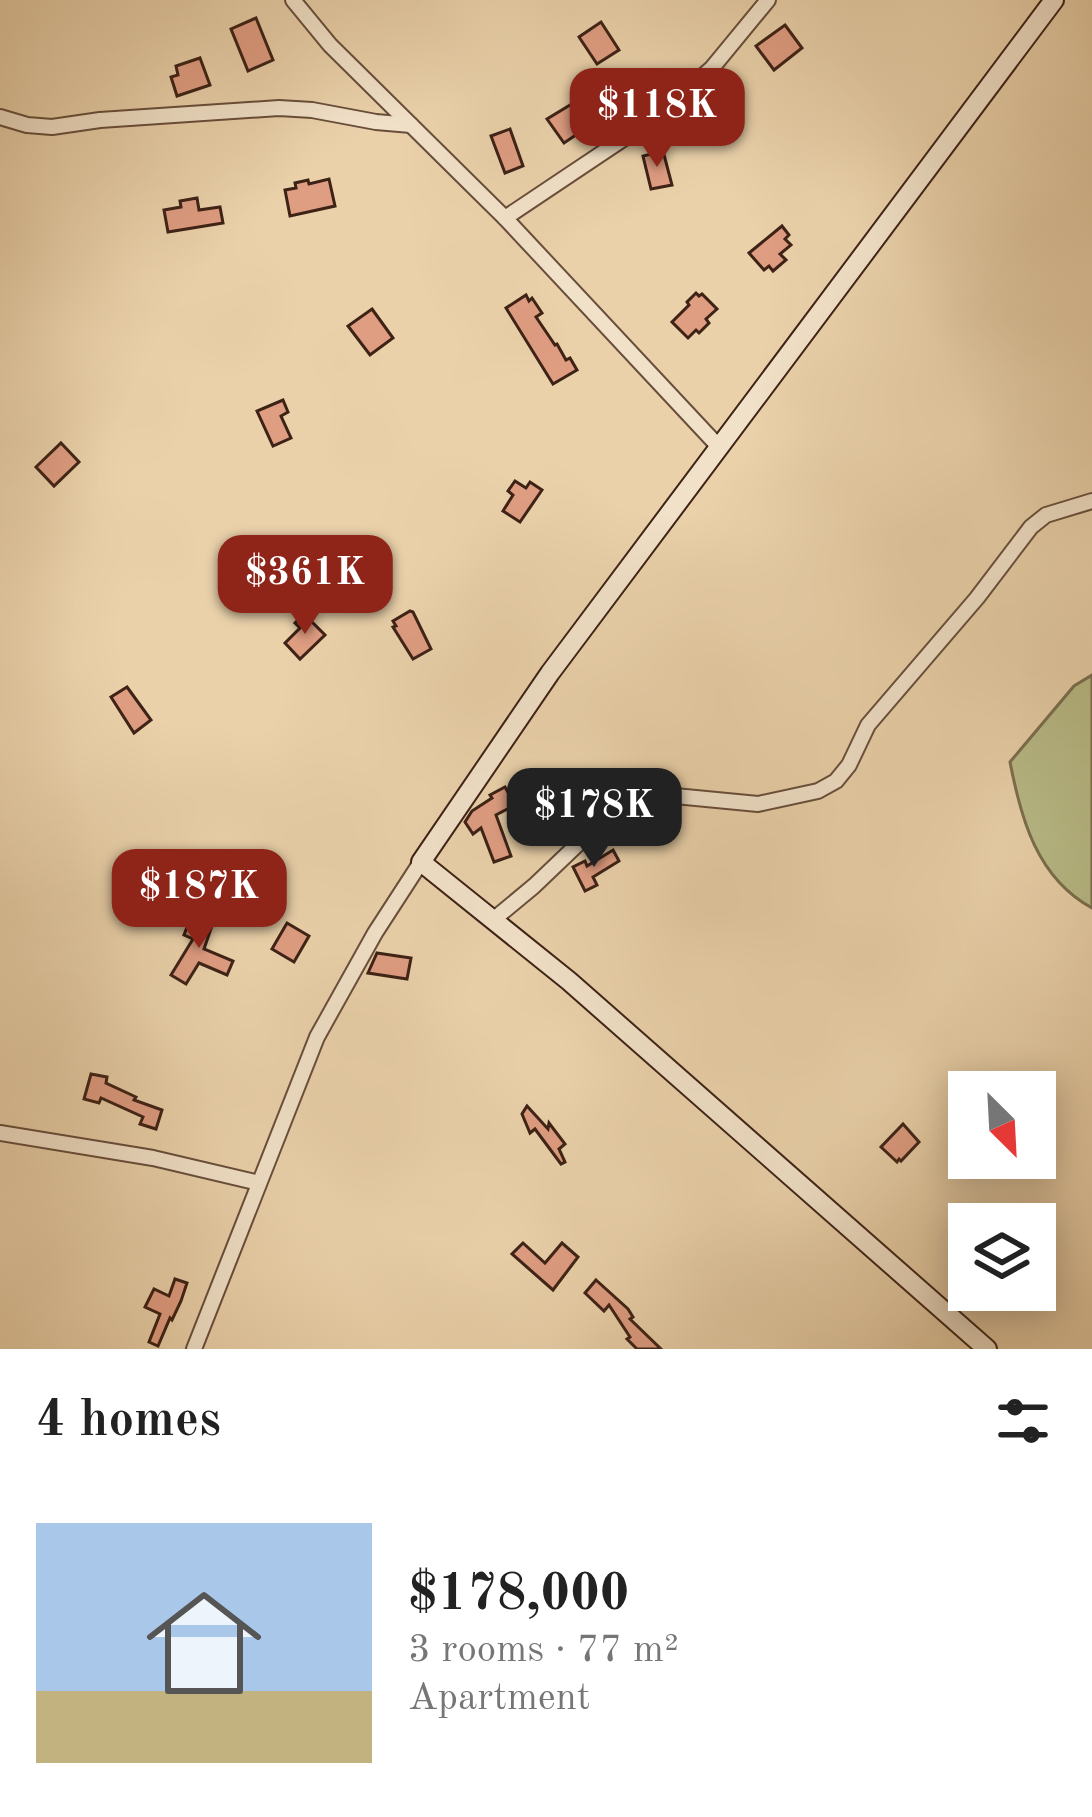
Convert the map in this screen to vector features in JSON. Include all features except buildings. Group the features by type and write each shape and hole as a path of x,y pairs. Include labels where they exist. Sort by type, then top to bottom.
{"street":[{"path":"293,0 330,45 505,218 719,447"},
{"path":"505,218 656,117 712,68 768,0"},
{"path":"194,1349 317,1037 375,933 550,673 1054,0"},
{"path":"0,117 52,128 100,120 279,108 410,125"},
{"path":"493,920 600,824 621,811 675,796 758,804 818,791 836,781 868,725 1031,527 1046,515 1092,500"},
{"path":"421,862 671,1070 987,1349"},
{"path":"0,1133 153,1158 259,1183"}],"green space":[{"path":"1092,675 1092,908 1058,881 1034,845 1010,762 1074,686"}]}
